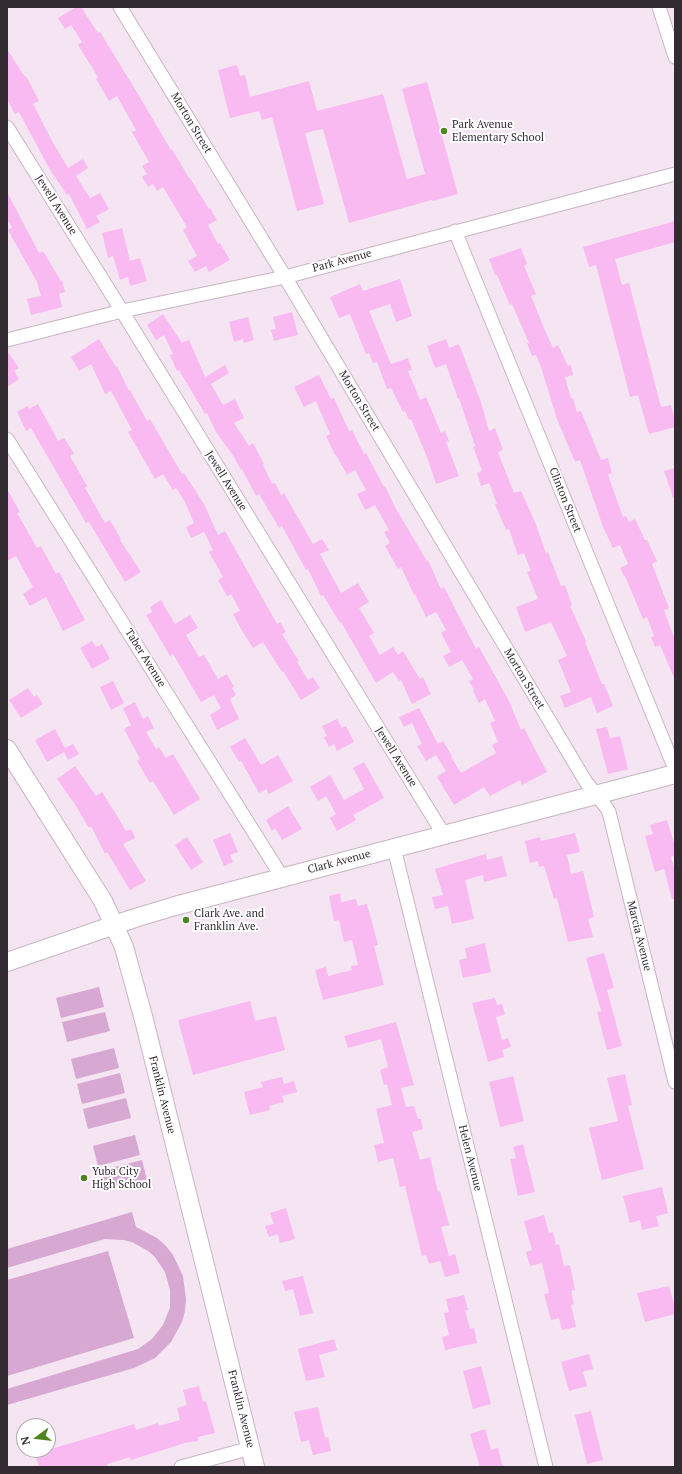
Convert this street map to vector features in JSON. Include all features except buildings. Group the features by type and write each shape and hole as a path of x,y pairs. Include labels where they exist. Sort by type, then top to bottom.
{"street":[{"name":"Morton Street","path":"120,7 285,277 595,795"},
{"path":"659,7 675,57"},
{"name":"Jewell Avenue","path":"7,127 122,311 444,835"},
{"name":"Park Avenue","path":"7,340 122,311 285,277 675,174"},
{"name":"Clinton Street","path":"455,231 675,769"},
{"name":"Taber Avenue","path":"7,439 282,877"},
{"name":"Franklin Avenue","path":"7,749 103,901 124,947 255,1467"},
{"name":"Clark Avenue","path":"7,962 168,908 675,774"},
{"name":"Marcia Avenue","path":"595,795 606,807 611,818 675,1082"},
{"name":"Helen Avenue","path":"394,848 546,1467"},
{"path":"181,1467 251,1448"}],"shaded area":[{"path":"99,987 104,1007 61,1018 56,998"},
{"path":"105,1012 110,1031 67,1042 62,1022"},
{"path":"114,1048 119,1068 76,1079 71,1059"},
{"path":"120,1073 125,1093 82,1104 77,1084"},
{"path":"126,1098 131,1118 88,1129 83,1109"},
{"path":"135,1135 140,1155 98,1166 93,1146"},
{"path":"142,1160 147,1180 104,1191 99,1171"},
{"path":"132,1212 136,1227 157,1238 166,1246 173,1255 183,1276 186,1299 185,1311 182,1322 171,1342 155,1358 134,1368 7,1405 7,1389 138,1349 152,1339 163,1325 170,1308 170,1290 165,1272 155,1257 148,1251 132,1242 105,1239 7,1268 7,1249"},
{"path":"108,1251 134,1338 7,1376 7,1280"}],"place":[{"name":"Park Avenue Elementary School","path":"444,131"},
{"name":"Clark Ave. and Franklin Ave.","path":"186,920"},
{"name":"Yuba City High School","path":"84,1178"}]}
